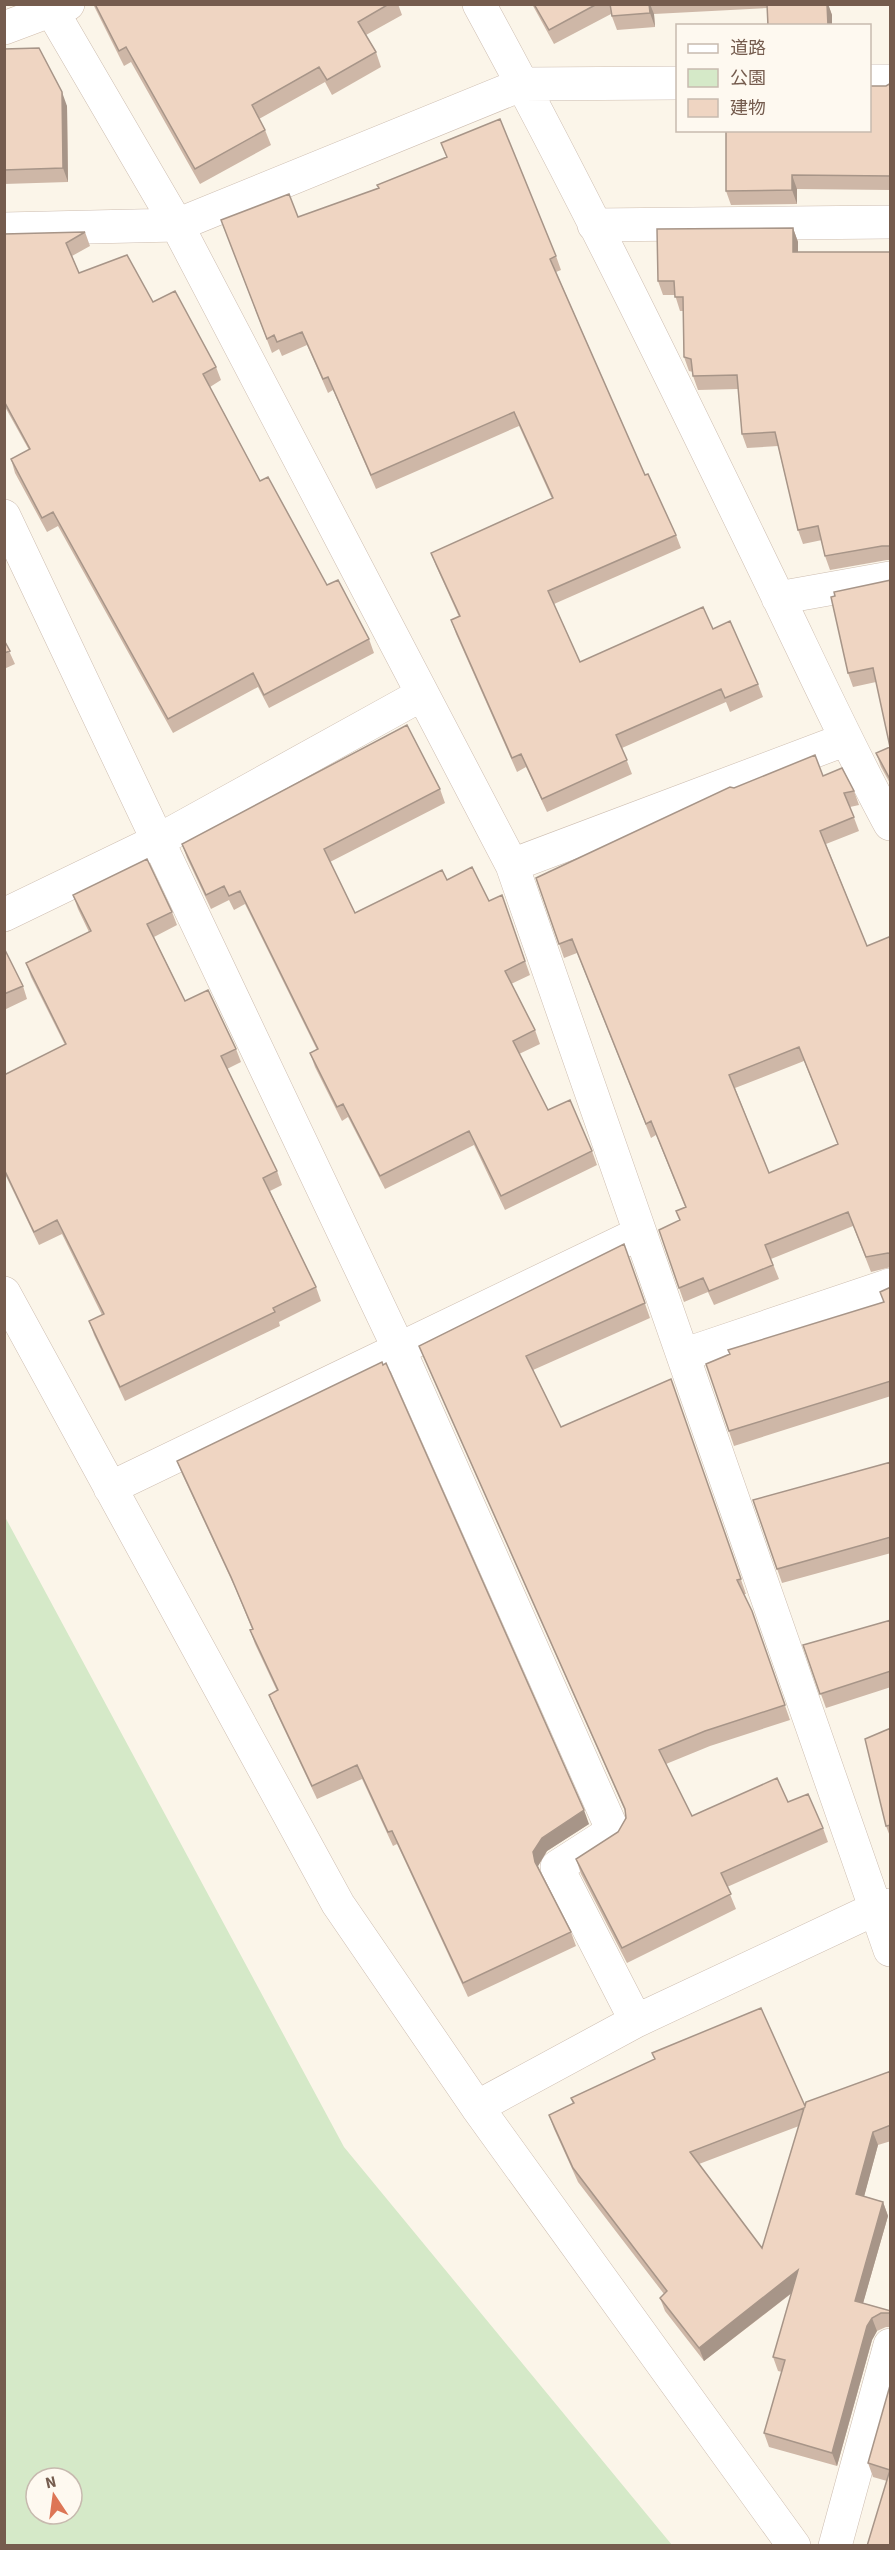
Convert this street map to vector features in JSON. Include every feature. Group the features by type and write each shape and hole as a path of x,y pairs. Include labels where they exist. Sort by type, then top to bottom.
{"street":[{"path":"479,4 523,84 594,225 778,598 844,740 891,824"},
{"path":"4,28 56,7 177,225 512,865 683,1354 884,1906 891,1950"},
{"path":"871,81 891,81"},
{"path":"4,229 177,225 523,84 676,83"},
{"path":"594,225 891,222"},
{"path":"4,516 398,1347 613,1831 557,1867 636,2021"},
{"path":"778,598 891,578"},
{"path":"4,915 159,840 421,695"},
{"path":"512,865 844,740"},
{"path":"110,1488 398,1347 640,1233"},
{"path":"683,1354 891,1285"},
{"path":"4,1293 338,1904 477,2107 795,2546"},
{"path":"477,2107 636,2021 884,1906"},
{"path":"835,2546 891,2345"}],"green space":[{"path":"4,1515 344,2147 672,2545 5,2545"}],"building":[{"path":"95,4 389,4 358,22 376,52 327,80 319,67 252,105 265,130 195,169 126,47 119,51"},
{"path":"534,4 597,4 549,30"},
{"path":"610,4 649,4 650,13 612,16"},
{"path":"767,4 827,4 828,24 768,24"},
{"path":"39,48 62,92 63,168 4,170 4,49"},
{"path":"891,83 891,176 792,175 792,190 726,191 726,132 871,132 871,86 886,86"},
{"path":"500,119 556,256 550,259 645,475 648,474 676,535 548,591 580,662 703,607 713,629 730,621 758,684 725,698 721,689 616,735 627,760 542,799 521,754 512,758 451,620 460,616 431,553 553,498 514,412 371,475 328,377 323,379 302,332 277,342 274,335 267,339 221,220 289,194 298,217 379,188 377,185 447,157 441,143"},
{"path":"793,228 793,252 891,252 891,546 825,556 818,526 798,530 775,432 742,434 737,375 693,376 691,359 684,357 683,297 675,297 674,281 658,281 657,229"},
{"path":"85,232 66,243 79,273 127,255 153,302 175,291 216,367 203,374 260,481 268,477 327,585 338,580 369,639 264,695 253,673 168,719 53,512 42,518 11,459 30,449 4,401 4,234"},
{"path":"891,580 891,781 876,753 890,747 873,668 848,673 831,597 835,596 834,592"},
{"path":"4,640 10,651 4,653"},
{"path":"407,725 440,789 324,849 355,913 442,870 447,880 472,867 489,901 502,895 525,961 505,971 535,1030 513,1041 548,1110 570,1100 592,1151 501,1196 469,1131 380,1176 343,1104 337,1107 310,1053 318,1049 240,891 229,896 224,886 206,895 182,844"},
{"path":"815,755 823,776 842,768 854,791 844,793 854,817 820,831 867,946 889,937 891,940 891,1254 866,1257 848,1212 765,1245 773,1265 709,1291 703,1278 679,1288 659,1230 680,1220 676,1211 686,1207 651,1121 646,1124 572,939 559,944 536,878 730,787 734,788","holes":["799,1047 838,1144 769,1173 729,1075"]},
{"path":"147,859 172,912 147,924 185,1001 208,990 236,1049 221,1056 277,1171 263,1178 316,1287 273,1308 275,1312 120,1387 89,1321 104,1314 57,1220 34,1232 4,1169 4,1075 66,1044 26,963 91,931 73,895"},
{"path":"4,948 23,986 4,994"},
{"path":"624,1244 645,1303 526,1356 561,1427 671,1379 741,1579 737,1580 752,1611 785,1705 705,1731 659,1750 692,1816 777,1778 788,1802 808,1794 823,1828 721,1873 731,1894 622,1948 576,1859 618,1832 626,1818 625,1809 419,1346"},
{"path":"891,1287 891,1381 729,1431 706,1364 730,1354 728,1350 884,1302 880,1292"},
{"path":"382,1362 383,1365 386,1363 584,1810 542,1838 533,1852 535,1862 571,1932 463,1983 392,1831 388,1832 357,1765 312,1786 269,1695 278,1690 250,1630 253,1629 177,1461"},
{"path":"891,1462 891,1537 777,1569 753,1500"},
{"path":"891,1620 891,1671 820,1694 803,1645"},
{"path":"891,1728 891,1825 886,1826 865,1739"},
{"path":"761,2008 805,2106 806,2102 891,2071 891,2125 873,2132 856,2194 883,2202 855,2301 891,2311 891,2313 881,2313 872,2318 867,2326 832,2453 764,2433 785,2360 773,2357 798,2270 699,2348 660,2298 667,2291 573,2168 549,2115 574,2103 571,2098 655,2059 652,2053","holes":["804,2108 762,2248 690,2152"]},
{"path":"891,2382 891,2546 867,2546 890,2470 868,2463"}]}
